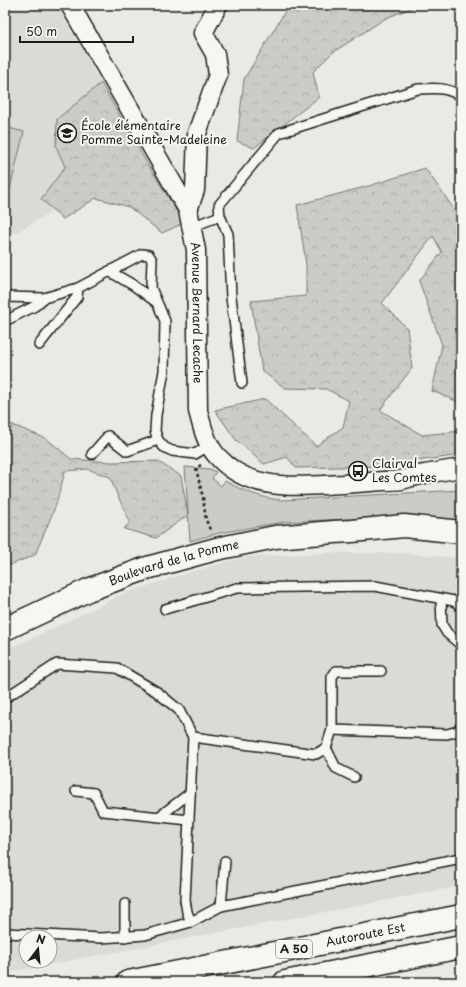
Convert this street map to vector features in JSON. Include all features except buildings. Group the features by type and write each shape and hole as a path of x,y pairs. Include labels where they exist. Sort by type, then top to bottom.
{"main road":[{"name":"Boulevard de la Pomme","path":"5,629 88,590 147,568 216,549 275,537 404,526 461,532"},
{"name":"Boulevard de la Pomme","path":"352,531 448,544 461,543"},
{"name":"Autoroute Est","path":"128,982 461,916"},
{"path":"285,982 461,947"}],"street":[{"name":"Avenue Bernard Lecache","path":"70,5 190,218 196,250 198,411 205,434 216,455 228,466 254,480 267,484 286,486 401,480 424,474 461,471"},
{"path":"190,218 194,190 197,134 218,74 215,54 203,33 218,5"}],"lane":[{"path":"242,383 231,297 228,234 220,216 220,205 278,133 418,89 437,88 454,92 461,96"},
{"path":"190,218 220,216"},
{"path":"5,297 44,298 78,288 142,254 149,254 152,260 151,288 165,321 164,371 156,415 155,432 158,440 164,447 172,452 195,454 210,445"},
{"path":"109,271 133,285 158,304"},
{"path":"38,345 77,297 78,288"},
{"path":"5,321 35,306 44,298"},
{"path":"92,454 108,436 127,451 158,440"},
{"path":"165,609 237,588 375,586 454,601 461,606"},
{"path":"441,599 442,625 447,633 461,645"},
{"path":"5,698 57,664 117,668 157,692 179,710 193,737 185,900 191,922"},
{"path":"193,737 316,754 326,748 332,730 332,677 336,671 381,671"},
{"path":"332,730 447,734 458,731 461,726"},
{"path":"326,748 336,768 354,777"},
{"path":"76,792 94,794 103,811 189,820"},
{"path":"160,816 190,793"},
{"path":"5,931 7,933 101,938 145,935 191,922 221,906 461,858"},
{"path":"221,906 225,861"},
{"path":"125,904 125,937"}],"path":[{"path":"196,468 203,498 206,520 213,537"}],"shaded area":[{"name":"École élémentaire Pomme Sainte-Madeleine","path":"5,5 57,5 144,158 15,233 5,231"},
{"path":"326,553 399,553 461,558 461,886 58,963 58,929 18,929 18,969 26,969 5,973 5,650 48,631 125,593 194,571 245,557"}],"green space":[{"path":"289,5 419,5 386,18 332,53 313,72 319,97 254,148 237,141 244,79"},
{"path":"101,83 144,158 184,223 162,233 129,207 96,198 63,219 41,199 65,167 56,146 57,119"},
{"path":"5,127 24,132 5,209"},
{"path":"425,168 461,219 461,236 457,246 461,252 461,403 432,391 442,345 419,281 442,252 433,236 382,303 407,328 412,368 380,410 422,435 461,431 461,450 454,456 378,466 296,468 287,457 264,464 236,440 215,410 265,399 316,446 343,427 349,401 326,389 285,388 262,371 251,301 306,296 306,264 297,205 369,186"},
{"path":"8,423 47,439 71,459 111,462 157,461 181,476 188,515 156,538 124,529 130,522 110,477 87,469 65,471 56,505 35,555 10,565 5,562 5,426"},
{"path":"185,467 210,469 216,472 212,478 221,486 225,481 252,494 281,500 461,490 461,522 390,517 283,522 219,533 190,541"}],"place":[{"name":"École élémentaire Pomme Sainte-Madeleine","path":"67,133"},
{"name":"Clairval Les Comtes","path":"358,471"}]}
